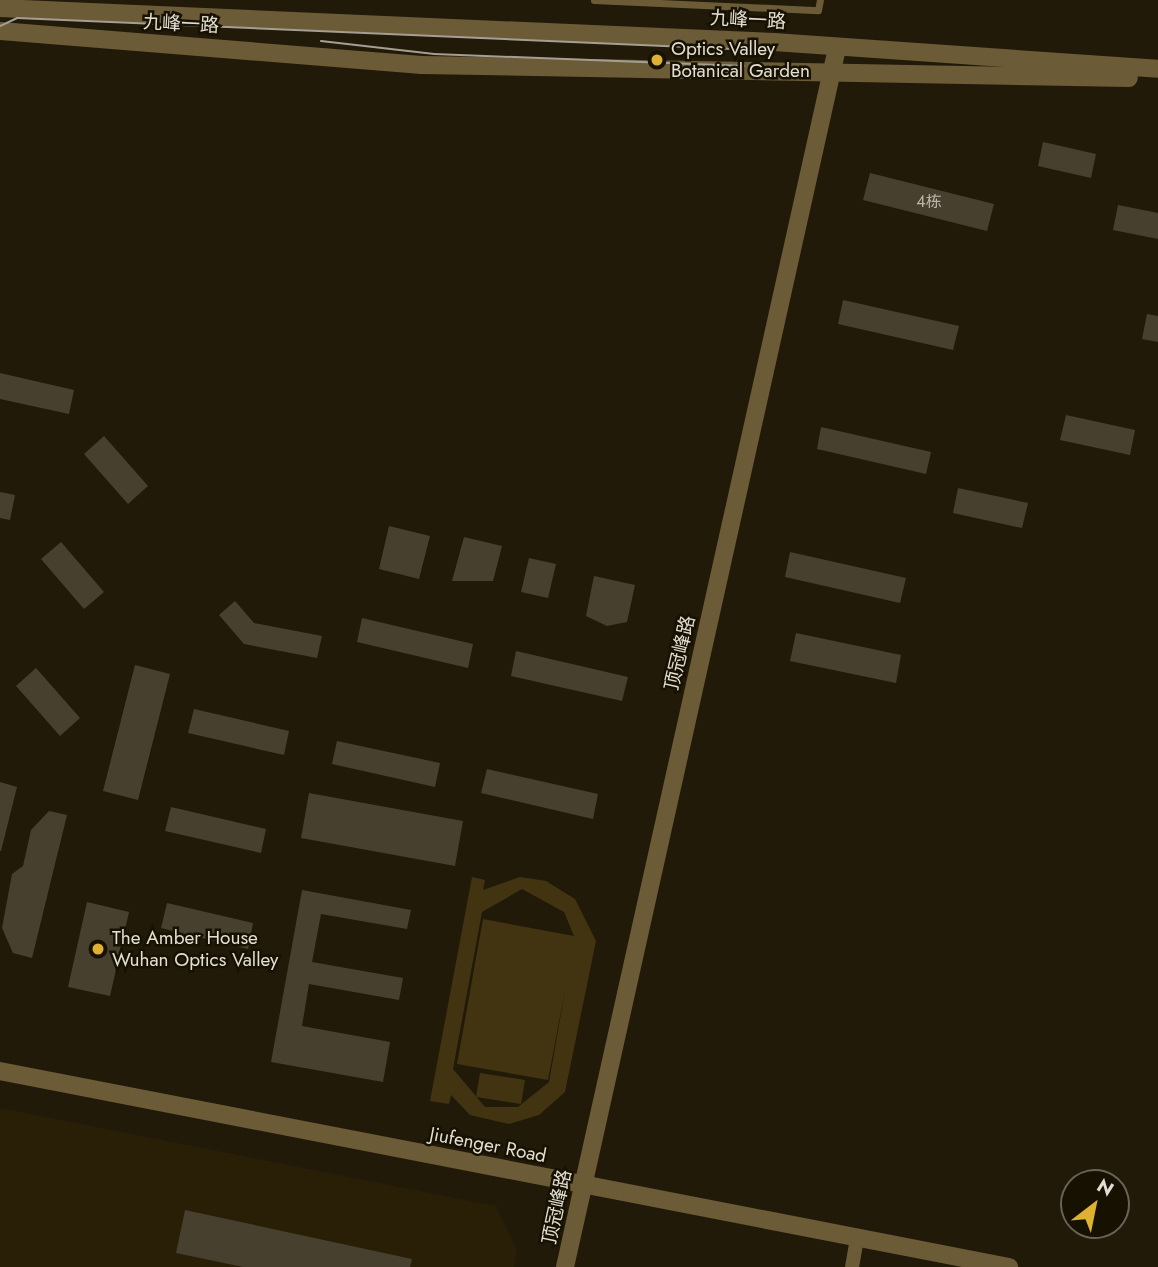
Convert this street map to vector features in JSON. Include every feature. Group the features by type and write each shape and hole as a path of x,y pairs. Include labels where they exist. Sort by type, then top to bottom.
{"street":[{"name":"九峰一路","path":"0,8 837,48 1158,69"},
{"name":"九峰一路","path":"0,31 422,65 831,77 1158,79"},
{"name":"顶冠峰路","path":"565,1267 837,48"},
{"name":"Jiufenger Road","path":"0,1071 1009,1267"},
{"path":"852,1267 857,1238"}],"lane":[{"path":"594,0 818,10 820,0"}],"shaded area":[{"path":"472,877 485,880 483,890 520,877 546,881 575,899 596,941 565,1092 539,1115 509,1124 470,1115 451,1095 449,1104 430,1101","holes":["522,889 564,912 574,936 483,919 457,1064 548,1080 566,985 549,1082 518,1107 485,1107 453,1069 482,912"]},
{"path":"480,1073 525,1080 521,1104 476,1097"},
{"path":"0,1108 496,1206 517,1250 514,1267 0,1267"}],"building":[{"path":"1043,142 1096,154 1091,178 1038,166"},
{"path":"870,173 994,204 987,231 863,200"},
{"path":"1118,205 1158,213 1158,239 1113,230"},
{"path":"843,300 959,326 953,350 838,324"},
{"path":"1147,314 1158,316 1158,342 1142,339"},
{"path":"0,373 74,390 69,414 0,399"},
{"path":"1066,415 1135,430 1130,455 1060,440"},
{"path":"821,427 931,452 926,474 817,449"},
{"path":"104,436 148,486 128,504 84,454"},
{"path":"958,488 1028,503 1022,528 953,513"},
{"path":"0,492 15,495 10,520 0,518"},
{"path":"389,526 430,536 419,579 379,569"},
{"path":"464,537 502,546 493,581 452,581"},
{"path":"61,542 104,592 84,609 41,559"},
{"path":"790,552 906,578 900,603 785,577"},
{"path":"529,558 556,564 548,598 521,592"},
{"path":"594,576 635,585 627,622 607,626 586,616"},
{"path":"235,601 254,623 322,636 317,658 244,644 219,615"},
{"path":"362,618 473,644 468,668 357,642"},
{"path":"796,633 901,655 896,683 790,661"},
{"path":"516,651 628,677 622,701 511,676"},
{"path":"135,665 170,674 138,800 103,791"},
{"path":"36,668 80,718 60,736 16,686"},
{"path":"194,709 289,731 284,755 188,733"},
{"path":"337,741 440,763 435,787 332,764"},
{"path":"487,769 598,794 593,819 481,793"},
{"path":"0,782 17,787 1,851 0,851"},
{"path":"309,793 463,821 455,866 301,838"},
{"path":"171,807 266,829 261,853 165,831"},
{"path":"49,811 67,815 32,958 13,953 2,928 12,874 23,866 31,830"},
{"path":"302,890 411,910 407,929 321,914 312,962 403,978 399,1000 309,984 302,1026 390,1042 383,1082 271,1062"},
{"name":"The Amber House Wuhan Optics Valley","path":"87,902 129,912 110,996 68,987"},
{"path":"167,903 253,923 248,949 161,928"},
{"path":"185,1210 412,1259 410,1267 243,1267 176,1253"}],"tram line":[{"path":"0,26 17,18 756,50"},
{"path":"321,41 434,54 744,66"}],"place":[{"name":"Optics Valley Botanical Garden","path":"657,60"},
{"name":"The Amber House Wuhan Optics Valley","path":"98,949"}]}
